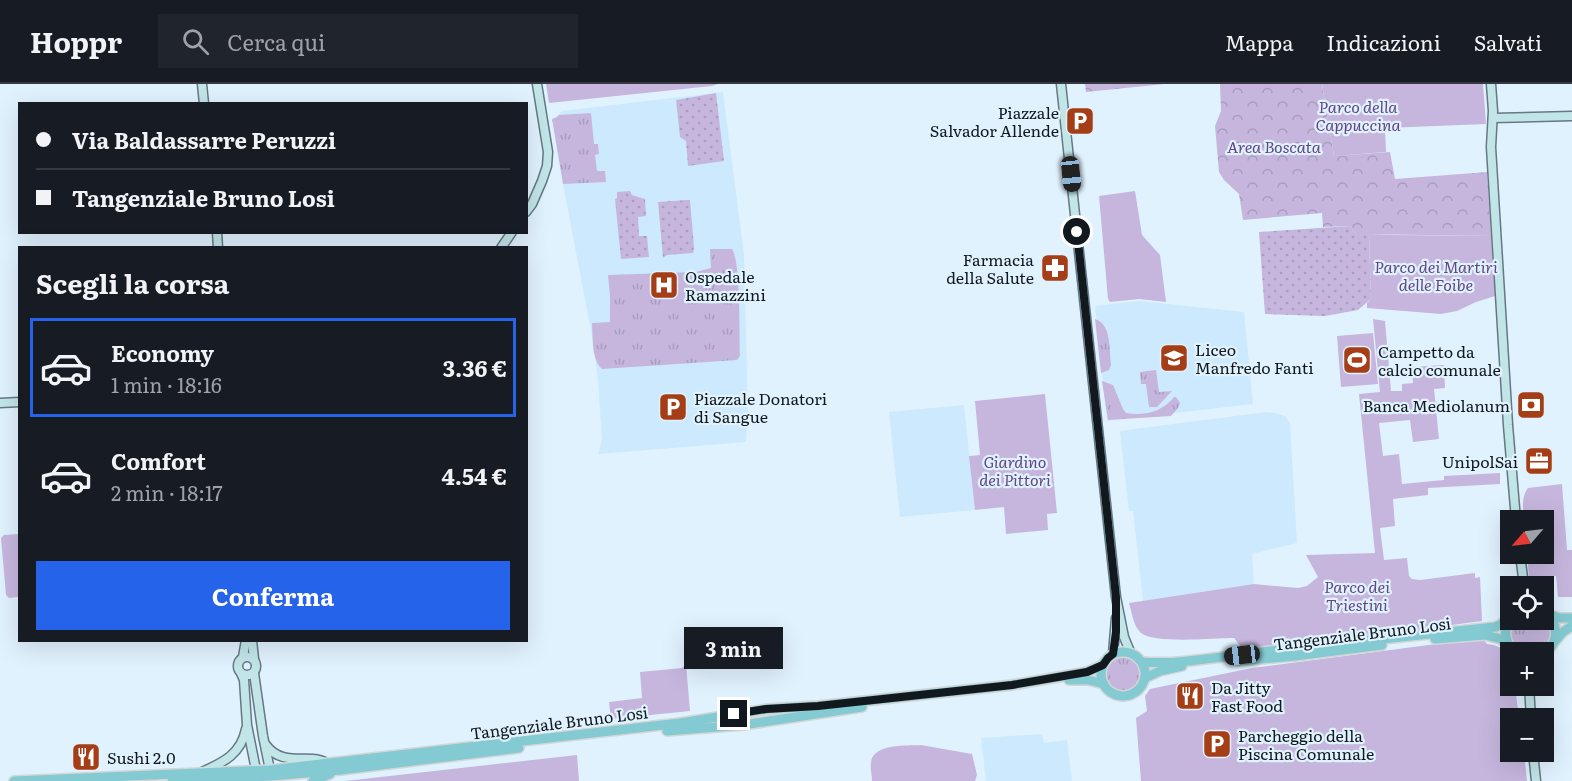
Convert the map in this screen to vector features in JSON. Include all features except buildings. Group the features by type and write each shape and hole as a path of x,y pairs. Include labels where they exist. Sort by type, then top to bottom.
{"main road":[{"path":"1554,616 1572,618"},
{"path":"1554,624 1556,635 1554,643"},
{"name":"Tangenziale Bruno Losi","path":"1142,662 1159,663 1220,657 1500,625"},
{"path":"1554,643 1572,626"},
{"name":"Tangenziale Bruno Losi","path":"1145,678 1160,671 1182,666 1295,656 1444,638 1485,635 1504,642"},
{"path":"1120,652 1131,654 1142,662 1145,678 1140,689 1128,696 1115,695 1104,684 1101,673 1103,665 1113,654 1120,652"},
{"name":"Tangenziale Bruno Losi","path":"271,776 329,763 680,723 766,709 818,706 1012,685 1087,672 1103,665"},
{"name":"Tangenziale Bruno Losi","path":"172,781 341,770 628,735 743,724 818,712 1076,680 1104,684"},
{"path":"313,781 341,770"},
{"name":"Tangenziale Bruno Losi","path":"14,781 201,772 257,776"}],"street":[{"path":"202,84 204,102"},
{"path":"528,209 547,166 548,152 537,84"},
{"path":"1061,84 1116,597 1124,638 1131,654"},
{"path":"1491,84 1493,118 1491,147 1515,510"},
{"path":"1493,118 1572,116"},
{"path":"0,403 18,402"},
{"path":"1113,654 1116,632 1116,597"},
{"path":"246,642 238,669 244,680 247,725 257,776"},
{"path":"252,642 257,666 254,673 262,736 271,776"},
{"path":"243,657 254,659"},
{"path":"241,673 246,675 254,673"},
{"path":"201,772 233,755 243,740 247,725"},
{"path":"262,736 269,749 280,756 297,760 315,759 329,763"},
{"path":"1534,762 1536,781"}],"shaded area":[{"name":"Ospedale Ramazzini","path":"723,92 744,255 748,414 746,442 598,454 602,440 593,341 552,119 562,111"},
{"name":"Liceo Manfredo Fanti","path":"1139,301 1244,312 1253,404 1107,421 1095,306"},
{"path":"964,405 975,510 900,517 889,412"},
{"path":"1266,412 1285,416 1290,423 1297,543 1252,554 1254,584 1143,601 1133,511 1129,511 1120,431"},
{"path":"1042,734 1044,743 1067,740 1072,781 986,781 981,738"}],"green space":[{"path":"546,84 718,84 549,103"},
{"path":"1085,84 1165,84 1086,92"},
{"name":"Area Boscata","path":"1220,84 1322,84 1334,156 1390,152 1395,179 1487,172 1491,236 1357,234 1350,226 1323,227 1322,213 1243,220 1239,194 1219,172 1215,126 1221,111"},
{"name":"Parco della Cappuccina","path":"1322,84 1483,84 1486,124 1385,128 1386,152 1334,156"},
{"path":"716,93 724,161 688,166 686,141 680,137 676,100"},
{"path":"591,113 594,144 598,144 599,154 595,155 597,171 605,171 606,182 563,184 552,119 559,115"},
{"path":"630,191 632,195 645,199 646,216 638,217 639,236 647,236 649,257 621,259 615,199 617,192"},
{"path":"1135,191 1142,235 1160,255 1166,302 1139,299 1110,302 1108,299 1099,196"},
{"path":"690,200 693,253 667,255 663,258 658,202"},
{"path":"1350,226 1357,234 1369,234 1371,299 1358,310 1325,316 1265,314 1259,232"},
{"name":"Parco dei Martiri delle Foibe","path":"1369,234 1491,236 1495,296 1457,311 1441,314 1367,308 1367,303 1371,299"},
{"path":"710,249 732,249 735,256 740,356 737,360 602,369 594,354 592,323 610,322 608,275 696,272 711,268"},
{"path":"1095,319 1104,326 1110,345 1111,365 1109,370 1101,373"},
{"name":"Parco dei Triestini","path":"1373,319 1385,321 1391,391 1402,391 1402,384 1413,383 1412,367 1444,365 1445,388 1434,389 1439,439 1413,442 1410,420 1379,423 1383,456 1399,454 1402,484 1444,480 1444,476 1500,473 1500,484 1428,488 1428,495 1393,499 1395,526 1380,528 1384,560 1407,558 1409,576 1412,579 1475,573 1475,578 1480,577 1482,621 1309,644 1242,648 1234,638 1171,639 1141,633 1134,623 1129,603 1254,584 1298,588 1307,586 1318,577 1306,555 1375,553 1359,394 1380,392"},
{"name":"Campetto da calcio comunale","path":"1373,333 1378,384 1341,387 1337,336"},
{"path":"1156,370 1159,392 1172,391 1157,407 1149,407 1146,384 1141,384 1140,372"},
{"path":"1102,381 1113,385 1126,413 1153,412 1174,397 1180,403 1171,416 1108,420"},
{"name":"Giardino dei Pittori","path":"1045,394 1057,513 1047,514 1048,530 1006,534 1004,507 975,510 969,456 980,455 975,401"},
{"path":"1562,484 1567,550 1572,550 1572,597 1558,597 1556,576 1529,576 1528,564 1554,564 1554,510 1523,510 1524,495 1528,488"},
{"path":"18,534 18,597 9,598 6,595 1,538 4,535"},
{"path":"1511,630 1550,630 1551,632 1549,642 1514,642"},
{"path":"1482,638 1487,644 1500,648 1500,696 1516,696 1518,708 1500,708 1500,762 1525,762 1527,781 1141,781 1136,718 1147,711 1145,696 1150,689 1252,668"},
{"path":"1123,656 1136,661 1141,674 1136,687 1123,692 1110,687 1105,674 1110,661"},
{"path":"686,664 690,711 611,719 609,702 642,698 640,672 682,668"},
{"path":"921,745 972,754 977,775 975,781 872,781 871,762 878,751 892,747"},
{"path":"577,755 579,781 345,781"}],"place":[{"name":"Piazzale Salvador Allende","path":"1080,121"},
{"name":"Farmacia della Salute","path":"1055,268"},
{"name":"Ospedale Ramazzini","path":"664,285"},
{"name":"Liceo Manfredo Fanti","path":"1174,358"},
{"name":"Campetto da calcio comunale","path":"1357,360"},
{"name":"Banca Mediolanum","path":"1531,405"},
{"name":"Piazzale Donatori di Sangue","path":"673,407"},
{"name":"UnipolSai","path":"1539,461"},
{"name":"Da Jitty Fast Food","path":"1190,696"},
{"name":"Parcheggio della Piscina Comunale","path":"1217,744"},
{"name":"Sushi 2.0","path":"86,757"}],"route":[{"path":"734,714 1012,685 1087,672 1103,665 1113,654 1116,632 1116,597 1077,232"}]}
